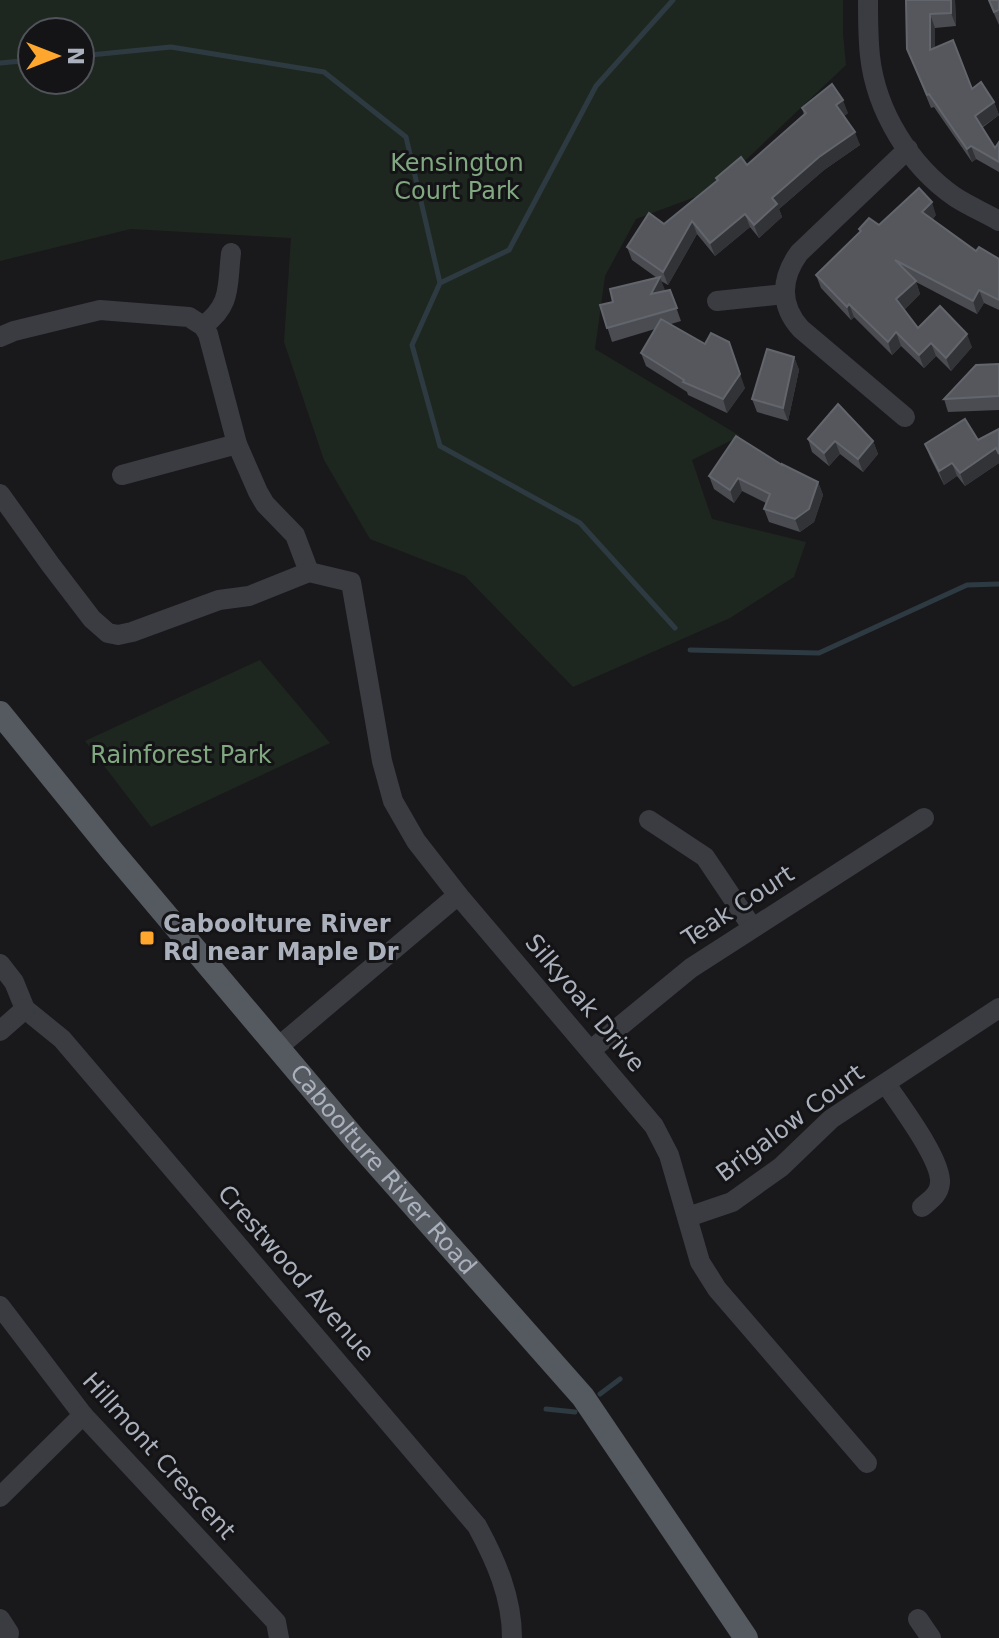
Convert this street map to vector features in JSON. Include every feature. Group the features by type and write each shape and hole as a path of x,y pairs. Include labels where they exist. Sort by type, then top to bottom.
{"main road":[{"name":"Caboolture River Road","path":"0,713 277,1048 583,1397 746,1638"}],"street":[{"path":"868,0 870,58 875,84 894,129 923,169 940,185 999,221"},
{"path":"905,417 801,329 787,308 785,294 790,265 799,253 908,149"},
{"path":"203,326 225,304 231,253"},
{"path":"717,301 785,294"},
{"path":"0,337 100,310 189,317 203,326 208,334 237,444 265,504 295,535 309,572 249,596 219,600 132,632 118,635 108,633 92,619 0,494"},
{"path":"122,475 237,444"},
{"name":"Silkyoak Drive","path":"309,572 351,582 382,761 393,801 416,841 654,1126 669,1155 700,1262 717,1289 867,1463"},
{"name":"Teak Court","path":"591,1050 691,968 924,818"},
{"path":"649,820 705,857 752,927"},
{"path":"277,1048 458,895"},
{"name":"Crestwood Avenue","path":"0,964 14,982 25,1009 62,1039 477,1526 497,1564 507,1600 512,1638"},
{"name":"Brigalow Court","path":"688,1217 732,1202 781,1167 831,1119 999,1008"},
{"path":"0,1031 25,1009"},
{"path":"886,1084 936,1161 941,1182 937,1195 922,1207"},
{"name":"Hillmont Crescent","path":"0,1306 83,1415 276,1622 279,1638"},
{"path":"0,1497 83,1415"},
{"path":"0,1619 9,1633 8,1638"},
{"path":"918,1619 931,1638"}],"green space":[{"name":"Kensington Court Park","path":"0,0 843,0 846,65 714,190 636,219 605,276 595,349 740,436 692,460 712,519 806,542 794,577 730,618 573,687 465,576 370,539 324,460 284,342 291,238 131,229 0,261"},
{"name":"Rainforest Park","path":"260,660 330,743 151,827 85,741"}],"building":[{"path":"906,0 951,0 951,13 930,14 930,50 953,40 972,89 981,82 994,102 975,116 995,148 999,142 999,162 971,146 967,149 927,95 907,49"},
{"path":"989,0 999,0 999,10 994,12"},
{"path":"832,84 843,100 836,105 855,132 819,157 772,198 777,204 754,225 745,214 710,243 692,221 663,272 627,247 649,213 664,224 741,157 747,165 806,113 802,108"},
{"path":"919,188 932,202 922,212 976,251 979,247 999,259 999,300 979,290 973,301 895,260 916,281 896,299 918,328 940,306 967,334 946,358 931,343 919,355 896,332 888,342 816,275 861,231 859,229 869,218 879,225"},
{"path":"660,277 651,294 670,290 677,308 607,328 600,305 613,302 610,289"},
{"path":"661,319 705,344 711,333 729,342 740,374 723,399 683,382 641,353"},
{"path":"767,349 794,357 783,408 752,399"},
{"path":"999,364 999,396 944,399 976,365"},
{"path":"838,404 873,441 858,459 835,441 824,453 808,439"},
{"path":"965,419 978,440 999,429 999,454 996,448 960,473 952,463 939,471 925,444"},
{"path":"736,436 782,465 818,482 809,509 795,519 764,509 770,494 738,478 730,490 709,476"}],"waterway":[{"path":"440,283 509,250 596,86 673,0"},
{"path":"96,54 171,47 324,72 406,137 440,283 412,345 440,446 580,523 675,628"},
{"path":"0,63 16,62"},
{"path":"690,650 819,653 967,585 999,584"},
{"path":"600,1394 620,1379"},
{"path":"546,1409 575,1412"}],"place":[{"name":"Caboolture River Rd near Maple Dr","path":"147,938"}]}
